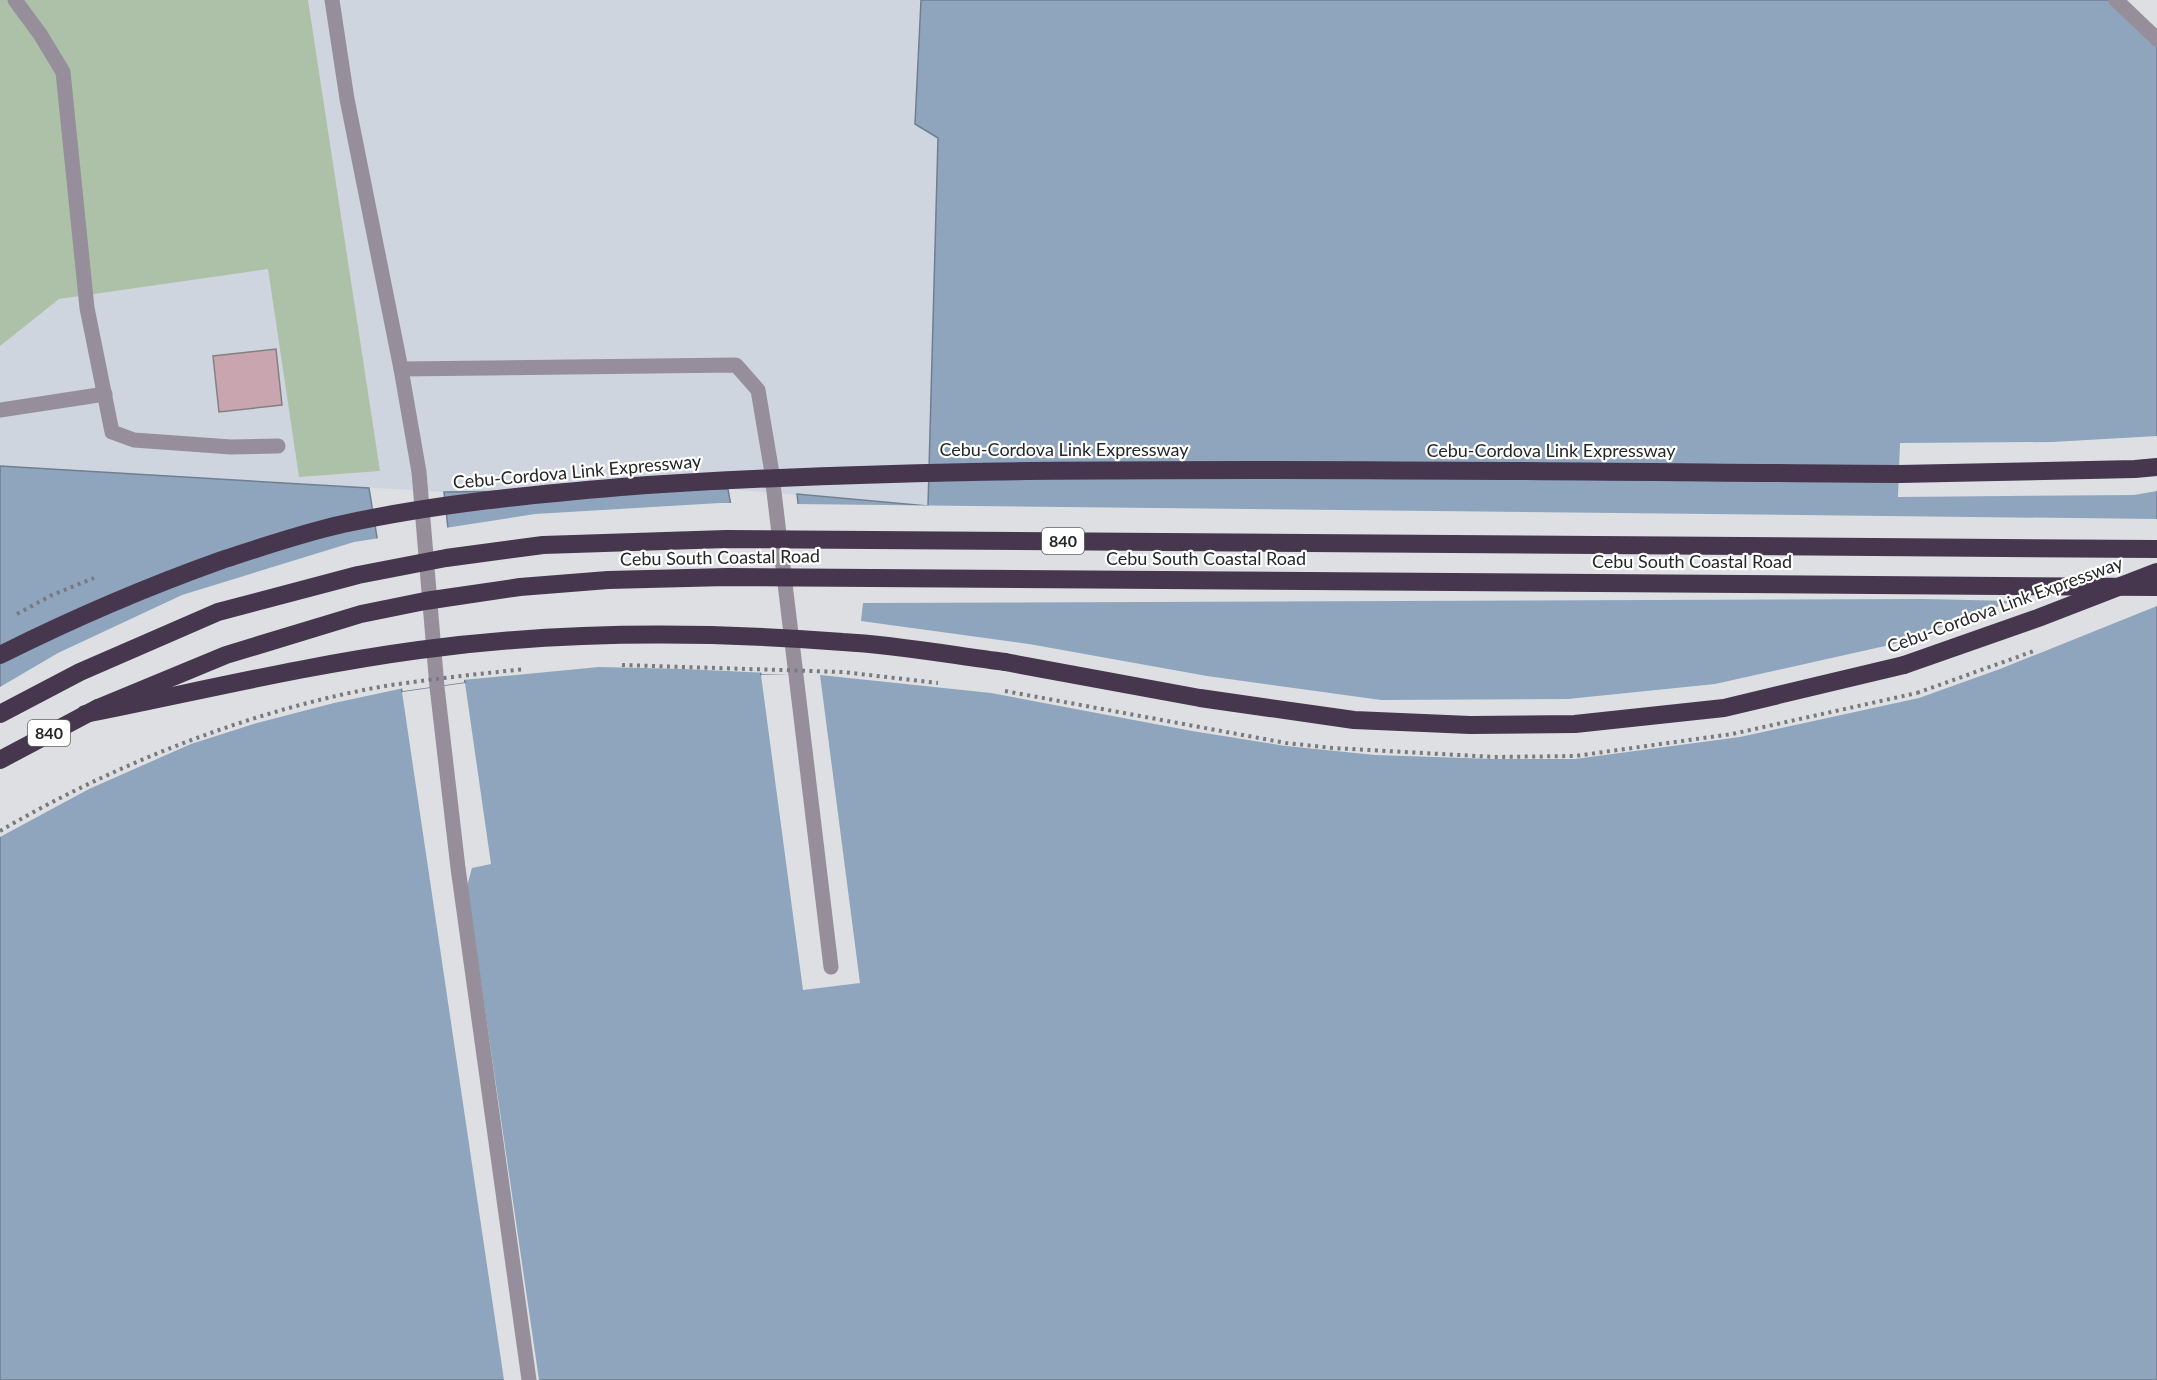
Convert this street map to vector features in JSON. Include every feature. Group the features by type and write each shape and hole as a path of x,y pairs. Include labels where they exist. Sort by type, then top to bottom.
{"highway":[{"name":"Cebu-Cordova Link Expressway","path":"0,655 60,625 175,577 262,546 341,524 523,495 707,481 896,472 1127,470 1899,474 2157,467"},
{"name":"Cebu South Coastal Road","path":"0,714 80,672 218,612 369,572 446,558 543,545 738,539 2157,549"},
{"name":"Cebu-Cordova Link Expressway","path":"85,714 349,660 421,650 605,635 699,635 844,642 982,659 1200,698 1353,720 1470,725 1575,724 1725,708 1904,665 2038,618 2157,572"},
{"name":"Cebu South Coastal Road","path":"0,760 85,714 226,655 361,614 520,586 608,580 727,577 2157,587"}],"street":[{"path":"15,0 40,34 63,72 87,308 112,432 134,440 231,447 278,446"},
{"path":"332,0 347,99 401,369 419,472 436,687 458,868 529,1380"},
{"path":"2116,0 2157,39"},
{"path":"401,369 736,364 758,390 771,467 831,967"},
{"path":"0,410 105,394"}],"path":[{"path":"620,665 843,672 946,683"},
{"path":"0,831 88,785 189,740 256,718 384,687 535,668"},
{"path":"1003,690 1286,743 1333,748 1494,757 1575,756 1732,734 1917,693"}],"shaded area":[{"path":"0,0 920,0 915,124 938,138 928,506 728,489 444,492 0,466"}],"green space":[{"path":"0,0 308,0 380,471 299,477 268,269 59,299 0,346"}],"water":[{"path":"921,0 2111,0 2157,43 2157,1380 0,1380 0,466 369,488 402,692 465,683 444,492 728,489 761,675 819,675 797,494 928,506 938,138 915,124"}],"pier":[{"path":"2157,436 2157,491 2134,495 1898,497 1900,443 2052,442"},
{"path":"733,503 763,672 816,672 795,504 2157,519 2157,606 2000,669 1919,698 1740,737 1575,759 1375,755 1286,746 1192,731 991,693 820,675 860,983 803,990 761,675 791,674 599,667 462,680 445,528 535,514","holes":["1925,599 2013,601 1894,644 1715,684 1568,699 1381,700 1207,676 1029,644 861,621 863,603"]},
{"path":"380,538 404,688 257,723 191,744 89,789 0,837 0,687 58,653 182,595 354,542"},
{"path":"465,683 491,864 472,868 467,886 539,1380 504,1380 402,692"}],"building":[{"path":"276,349 282,405 219,412 213,356"}]}
